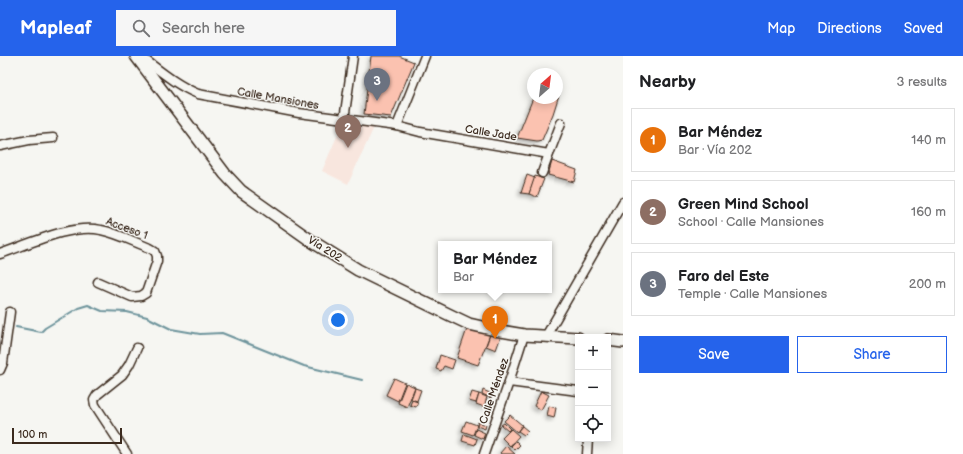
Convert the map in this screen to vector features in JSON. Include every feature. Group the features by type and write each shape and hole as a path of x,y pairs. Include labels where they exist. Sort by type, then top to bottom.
{"main road":[{"name":"Vía 202","path":"136,56 225,174 241,191 313,242 358,270 469,324 524,335 575,338"},
{"path":"611,340 623,342"}],"street":[{"name":"Calle Mansiones","path":"140,56 162,74 186,89 198,94 299,113 397,126"},
{"path":"344,120 353,56"},
{"path":"397,126 425,56"},
{"path":"542,173 561,123"},
{"name":"Calle Jade","path":"397,126 420,132 549,154"},
{"path":"0,146 29,140 53,138"},
{"path":"546,336 623,202"},
{"name":"Acceso 1","path":"0,254 68,230 80,228 101,230 155,251 157,261 146,292 140,296 132,297 98,282"},
{"path":"0,370 3,363 10,312"},
{"name":"Calle Méndez","path":"484,454 524,335"},
{"path":"127,454 94,400 97,395 122,375 129,365 137,348"},
{"path":"509,382 575,391"},
{"path":"587,454 588,442"}],"shaded area":[{"path":"344,120 375,125 348,184 322,171"}],"building":[{"path":"371,56 399,56 414,62 391,117 364,114"},
{"path":"531,104 556,104 542,140 537,141 517,138"},
{"path":"552,161 577,170 574,182 548,175"},
{"path":"527,175 535,178 529,194 521,193"},
{"path":"535,176 544,179 537,197 529,194"},
{"path":"468,326 491,332 478,365 457,358"},
{"path":"491,332 501,336 496,350 486,346"},
{"path":"440,355 455,360 452,369 444,366 441,371 436,369"},
{"path":"394,378 405,383 398,401 386,395"},
{"path":"406,383 415,387 407,407 398,403"},
{"path":"415,388 421,390 417,401 411,399"},
{"path":"483,390 492,394 491,398 482,394"},
{"path":"541,391 549,395 541,410 534,406"},
{"path":"472,392 479,394 476,403 469,401"},
{"path":"479,394 487,397 484,407 476,404"},
{"path":"412,400 418,402 416,407 410,405"},
{"path":"549,406 556,408 554,418 547,416"},
{"path":"510,415 522,425 517,432 504,421"},
{"path":"466,421 477,425 473,435 462,431"},
{"path":"478,422 486,425 485,429 477,426"},
{"path":"504,423 510,429 508,431 501,425"},
{"path":"522,426 528,431 524,435 518,431"},
{"path":"476,429 485,433 483,439 474,435"},
{"path":"511,429 519,436 510,446 502,438"},
{"path":"464,434 477,439 475,445 462,441"},
{"path":"516,441 520,445 515,450 511,446"},
{"path":"506,446 515,454 501,454 500,453"}],"waterway":[{"path":"16,327 41,332 78,308 88,305 102,311 127,312 147,317 171,329 200,334 222,333 304,366 362,380"}],"place":[{"name":"Faro del Este","path":"377,101"},
{"name":"Green Mind School","path":"348,148"},
{"name":"Bar Méndez","path":"495,339"}]}
